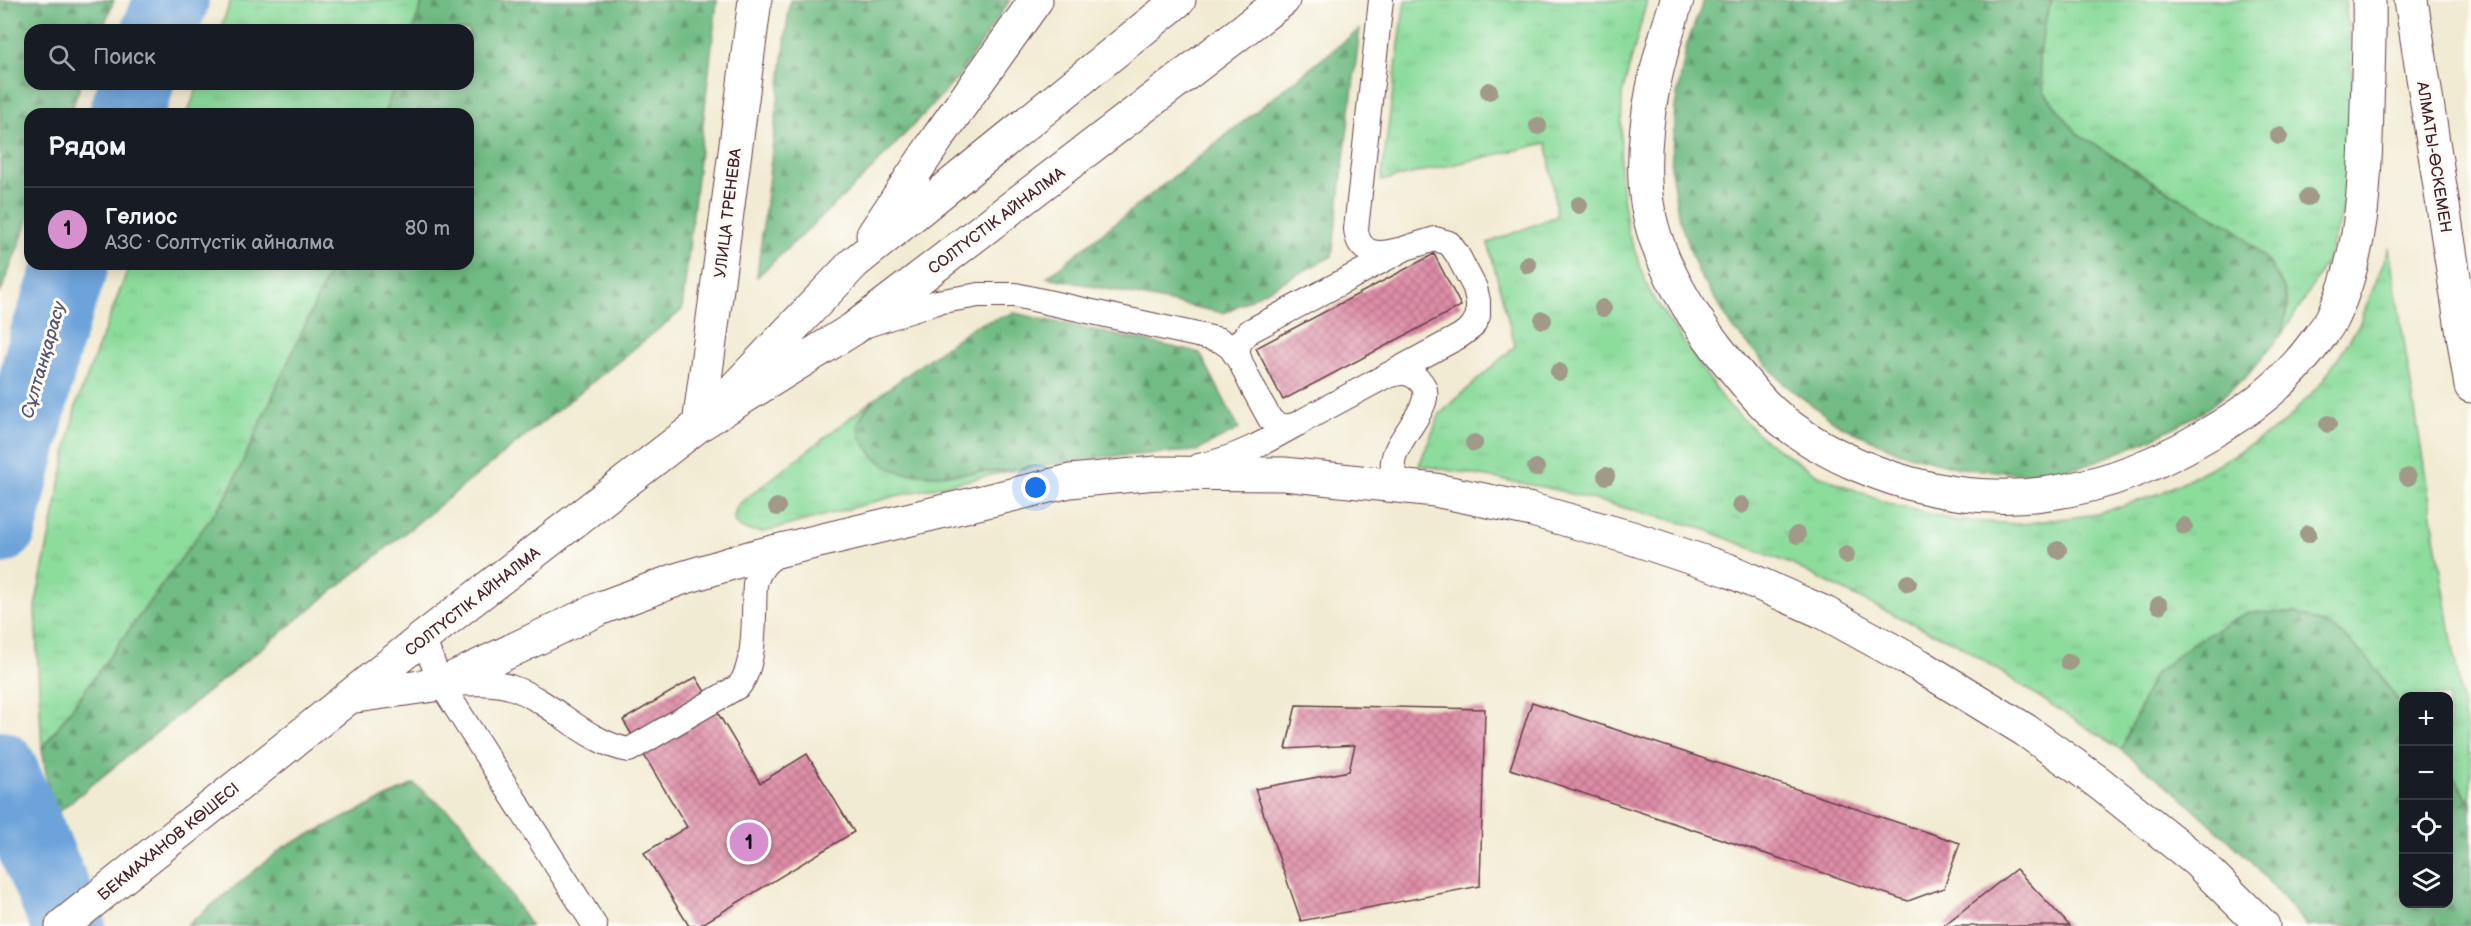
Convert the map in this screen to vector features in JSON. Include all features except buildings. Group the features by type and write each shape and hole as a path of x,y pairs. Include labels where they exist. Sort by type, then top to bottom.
{"main road":[{"name":"УЛИЦА ТРЕНЕВА","path":"699,425 755,0"},
{"path":"854,264 939,136 1036,0"},
{"name":"СОЛТҮСТІК АЙНАЛМА","path":"699,425 854,264 1179,0"},
{"name":"СОЛТҮСТІК АЙНАЛМА","path":"246,778 699,425 853,329 1283,0"},
{"path":"1677,0 1649,103 1644,184 1653,232 1672,278 1701,328 1765,405 1802,435 1842,458 1879,474 1931,490 1986,498 2037,495 2133,473 2194,443 2246,412 2283,382 2307,354 2332,319 2345,286 2362,210 2367,135 2369,0"},
{"name":"АЛМАТЫ-ӨСКЕМЕН","path":"2411,0 2471,386"},
{"path":"349,697 441,684 601,608 679,579 793,547 1070,481 1156,473 1284,474 1415,488 1532,510 1632,538 1728,570 1825,614 1938,677 2025,730 2089,775 2196,860 2263,926"},
{"name":"БЕКМАХАНОВ КӨШЕСІ","path":"62,926 246,778"}],"lane":[{"path":"1156,473 1204,465 1229,457 1298,424 1460,336 1472,327 1478,316 1479,301 1475,288 1449,243 1435,239 1385,254 1374,254 1363,249 1356,238 1356,220 1381,0"},
{"path":"1242,365 1238,351 1242,339 1250,331 1406,248"},
{"path":"853,329 937,302 979,295 1016,295 1220,340 1230,348 1242,365 1274,424 1282,427 1298,424"},
{"path":"1381,379 1399,372 1408,373 1417,378 1423,386 1424,405 1395,450 1393,459 1393,470 1397,478 1415,488"},
{"path":"441,684 491,683 508,686 531,696 601,741 629,750 739,687 746,678 750,663 755,584 758,574 773,556 793,547"},
{"path":"423,638 441,684 595,926"}],"green space":[{"path":"0,0 114,0 104,24 24,24 24,90 79,90 72,108 24,108 24,232 0,294"},
{"path":"231,0 423,0 415,24 222,24"},
{"path":"423,0 717,0 682,310 53,816 42,749 227,496 330,270 474,270 474,108 386,108 393,90 474,90 474,24 415,24"},
{"path":"790,0 1010,0 956,80 867,174 757,277"},
{"path":"1405,0 1647,0 1622,95 1620,173 1628,232 1650,293 1724,401 1766,441 1816,474 1889,504 1959,521 2021,524 2097,514 2161,493 2231,457 2283,424 2323,381 2359,325 2389,248 2471,759 2471,803 2453,777 2453,692 2399,692 2399,702 2372,663 2248,612 2190,645 2154,675 2121,750 1958,644 1793,565 1698,527 1548,488 1419,465 1440,414 1515,346 1488,243 1557,216 1547,143 1381,181"},
{"path":"1704,0 2052,0 2046,17 2039,59 2044,92 2078,134 2164,189 2233,227 2269,262 2284,288 2288,307 2281,335 2247,376 2203,412 2149,440 2087,465 2029,474 1960,468 1901,453 1839,425 1785,385 1733,328 1698,272 1679,219 1671,170 1675,107 1687,44"},
{"path":"2052,0 2345,0 2353,92 2348,184 2342,214 2328,256 2310,291 2281,335 2288,307 2284,288 2233,227 2164,189 2078,134 2044,92 2039,59 2046,17"},
{"path":"1360,29 1332,256 1224,313 1047,277"},
{"path":"197,90 393,90 386,108 189,108"},
{"path":"128,270 330,270 227,496 42,749 35,607 76,405"},
{"path":"1014,313 1200,353 1239,429 1196,451 1103,457 1015,470 936,475 903,473 887,467 872,454 861,439 858,424 874,399 974,326"},
{"path":"874,399 863,413 903,473 936,475 1015,470 895,496 764,532 750,531 735,523 735,512 739,504"},
{"path":"2248,612 2296,613 2336,629 2372,663 2399,702 2399,908 2453,908 2453,777 2471,803 2471,926 2307,926 2249,859 2179,795 2121,750 2154,675 2190,645"},
{"path":"414,784 462,822 531,926 186,926 284,847"}],"waterway":[{"name":"Сұлтанқарасу","path":"162,24 172,0"},
{"name":"Сұлтанқарасу","path":"128,108 135,90"},
{"name":"Сұлтанқарасу","path":"0,527 46,338 70,270"},
{"name":"Сұлтанқарасу","path":"0,768 69,926"}],"place":[{"name":"Гелиос","path":"749,842"}]}
